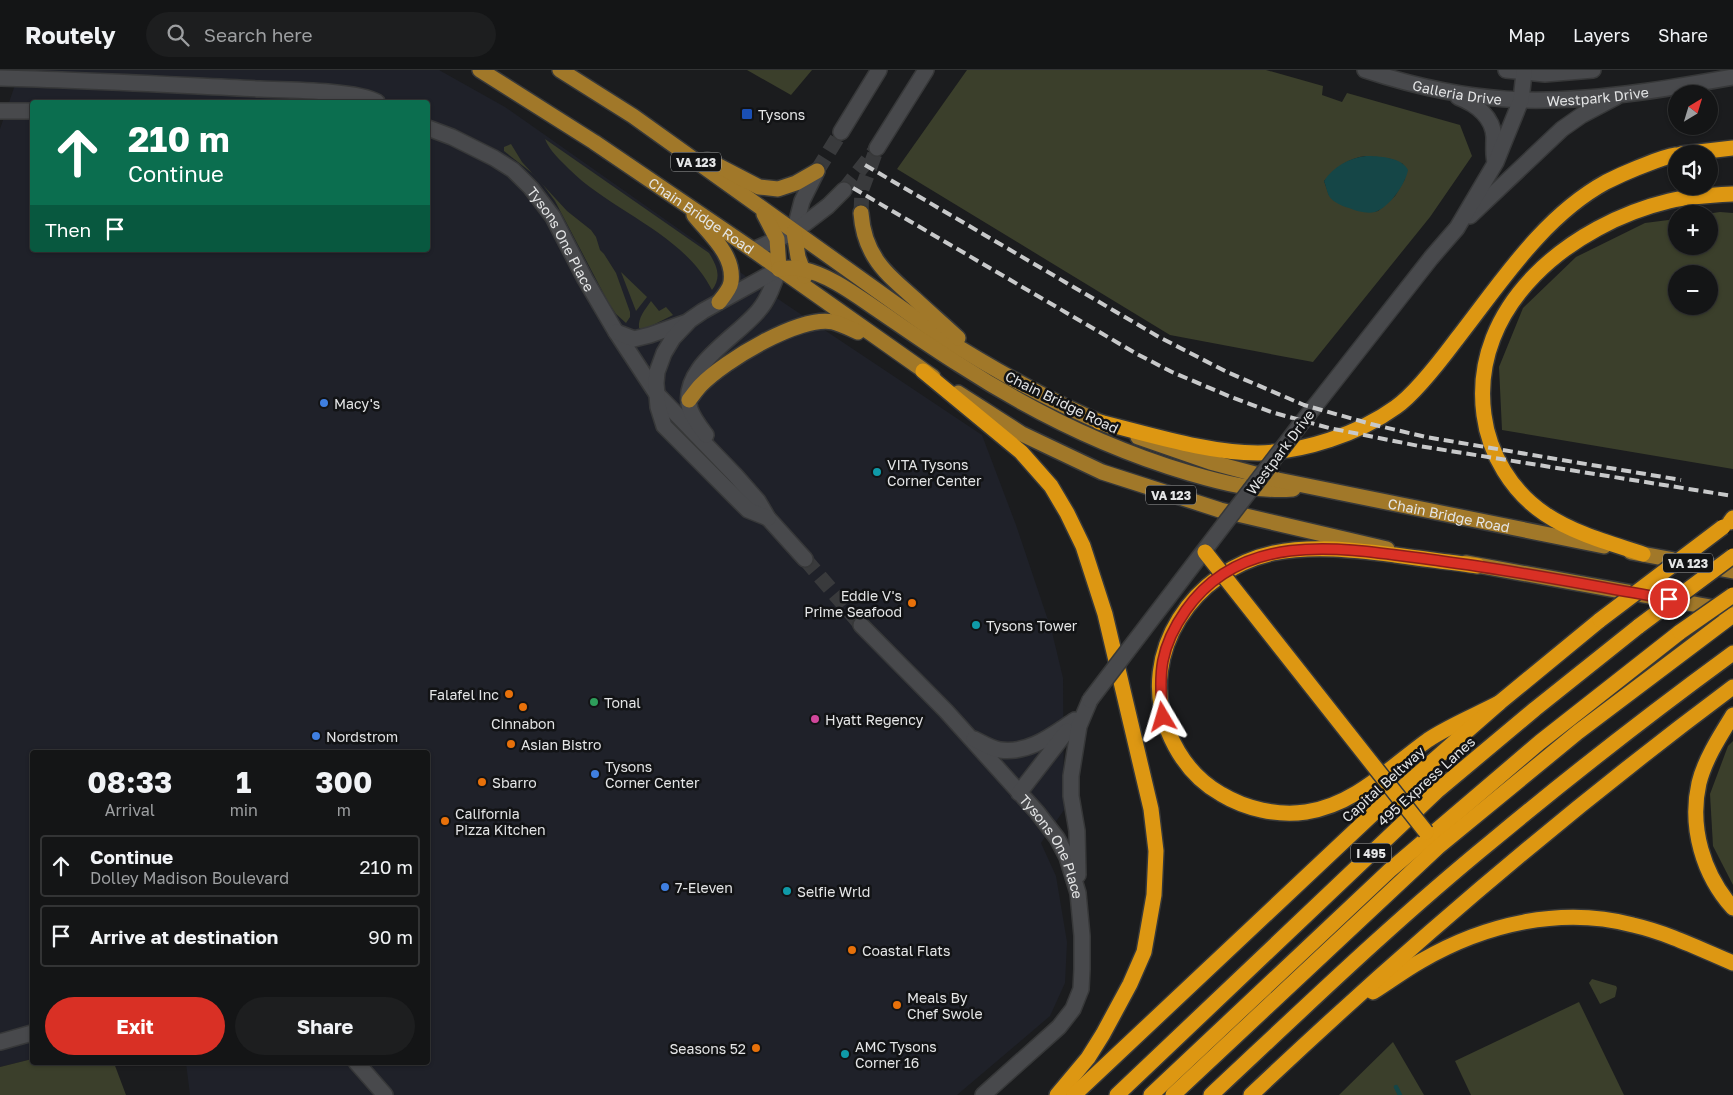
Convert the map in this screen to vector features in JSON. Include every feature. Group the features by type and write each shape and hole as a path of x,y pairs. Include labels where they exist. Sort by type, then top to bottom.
{"highway":[{"path":"1718,150 1733,148"},
{"path":"1099,422 1184,443 1258,453 1294,450 1330,440 1375,421 1398,406 1415,388 1442,358 1529,247 1556,220 1578,201 1606,182 1668,158"},
{"path":"1643,554 1586,535 1564,525 1544,514 1515,487 1491,446 1486,429 1483,402 1485,363 1497,326 1518,294 1547,263 1576,241 1622,216 1670,200 1733,194"},
{"path":"923,371 1021,452 1051,486 1067,513 1083,546 1105,614 1151,809 1156,851 1154,886 1144,952 1130,984 1103,1034 1088,1058 1058,1095"},
{"name":"Capital Beltway","path":"1074,1095 1377,810 1499,703 1600,620 1730,522"},
{"path":"1478,566 1324,548 1298,549 1273,553 1232,567 1215,578 1194,599 1167,643 1161,668 1160,690 1163,717 1175,748 1195,775 1211,788 1235,803 1263,810 1290,813 1319,809 1338,803 1357,793 1430,739 1499,703"},
{"path":"1205,552 1431,838"},
{"name":"495 Express Lanes","path":"1116,1095 1437,791 1534,709 1639,626 1733,556"},
{"path":"1173,1095 1431,838 1540,742 1680,632 1733,595"},
{"path":"1151,1095 1383,876 1431,838 1578,732 1733,615"},
{"path":"1211,1095 1334,980 1491,842 1664,703 1733,653"},
{"path":"1251,1095 1330,1020 1541,837 1733,687"},
{"path":"1733,715 1708,758 1700,783 1696,830 1711,877 1733,908"},
{"path":"1330,1020 1421,961 1453,944 1488,930 1553,918 1574,916 1633,924 1663,934 1733,963"}],"main road":[{"name":"Chain Bridge Road","path":"480,70 594,142 753,250 923,371 1022,434 1102,472 1220,510 1396,551 1478,566"},
{"name":"Chain Bridge Road","path":"560,70 632,116 942,337 1042,395 1099,422 1160,446 1210,462 1312,488 1643,554"},
{"path":"632,116 712,164 759,187 778,189 796,183 817,171"},
{"path":"686,204 724,251 730,269 731,283 719,302"},
{"path":"760,208 771,225 777,240 779,269 803,269 849,290 961,366 1058,421 1114,447 1219,482 1271,491 1312,488"},
{"path":"861,213 862,226 868,246 887,275 991,367"},
{"path":"794,232 798,257 808,283 820,298"},
{"path":"689,400 701,384 746,353 787,330 813,322 833,322 893,349"},
{"name":"VA 123","path":"1643,554 1733,571"},
{"name":"VA 123","path":"1478,566 1733,611"}],"street":[{"path":"841,132 879,70"},
{"path":"877,148 926,70"},
{"name":"Galleria Drive","path":"1365,70 1433,89 1521,100"},
{"name":"Galleria Drive","path":"1506,70 1524,73"},
{"name":"Westpark Drive","path":"1019,792 1205,552 1300,425 1420,272 1457,228 1496,162 1521,100 1524,73 1545,74 1593,70"},
{"name":"Westpark Drive","path":"1521,100 1559,99 1680,87 1733,77"},
{"path":"0,78 344,94 373,100"},
{"path":"1433,89 1464,100 1484,114 1490,122 1494,138 1492,148 1496,162"},
{"path":"1457,228 1562,129 1582,115 1624,93"},
{"path":"0,111 30,111"},
{"name":"Tysons One Place","path":"430,129 452,137 494,158 513,170 531,188 553,217 585,279 616,332 656,393 736,476 758,501 768,518 805,559"},
{"path":"794,232 802,201 817,171"},
{"path":"753,250 794,232 828,206 844,190"},
{"path":"656,393 657,372 664,352 673,338 690,320 779,269"},
{"path":"736,476 699,426 690,409 690,386 697,372 712,354 736,334 761,309 779,269"},
{"path":"616,332 634,339 690,320"},
{"name":"Tysons One Place","path":"656,393 664,426 748,510 768,518"},
{"name":"Tysons One Place","path":"861,624 946,711 1037,812 1057,838 1067,857 1078,893 1082,936 1082,968 1081,989 1073,1009 1059,1027 983,1095"},
{"path":"1078,893 1077,831 1071,796 1070,776 1079,726 1090,700"},
{"path":"968,737 998,750 1020,750 1049,738 1075,720"},
{"path":"0,1042 30,1034"},
{"path":"359,1065 385,1095"}],"shaded area":[{"name":"Tysons Corner Center","path":"20,70 439,70 505,107 784,303 982,435 1016,525 1052,632 1063,678 1064,810 1041,843 1056,876 1067,942 1065,983 1050,1016 957,1095 190,1095 186,1065 430,1065 430,750 30,750 30,1060 0,1067 0,129"}],"green space":[{"path":"747,70 812,70 791,95"},
{"path":"967,70 1266,70 1323,86 1322,95 1342,102 1347,93 1460,125 1472,156 1430,217 1313,362 1170,335 897,169","holes":["1366,156 1391,159 1403,164 1405,179 1395,196 1378,211 1356,210 1329,195 1324,181 1343,164"]},
{"path":"545,139 709,253 718,276 712,290 699,270 683,253 646,224 586,184 569,169 549,147"},
{"path":"511,144 522,162 567,211 591,230 596,237 600,250 616,273 630,312 630,317 626,323 616,314 608,302 555,201 532,173 504,151 504,147"},
{"path":"1718,212 1733,213 1733,469 1502,430 1499,367 1523,308 1576,257 1645,223 1668,220 1668,255 1718,255"},
{"path":"621,272 647,297 636,311"},
{"path":"651,301 659,311 666,307 673,315 645,329 639,328 641,317"},
{"path":"1733,741 1733,885 1713,846 1710,794 1728,746"},
{"path":"1592,979 1616,986 1615,997 1600,1004 1589,983"},
{"path":"1579,1002 1624,1095 1471,1095 1455,1061"},
{"path":"1393,1042 1424,1095 1339,1095"},
{"path":"30,1060 30,1065 115,1065 126,1095 0,1095 0,1067"}],"water":[{"path":"1366,156 1383,157 1401,162 1408,170 1400,188 1386,206 1372,213 1355,210 1335,202 1329,196 1324,181 1332,171 1342,164"}],"waterway":[{"path":"1396,1087 1400,1095"}],"tunnel":[{"path":"817,171 841,132"},
{"path":"844,190 877,148"},
{"path":"861,213 862,189 877,148"},
{"path":"805,559 861,625"}],"railway":[{"path":"865,165 1159,337 1227,372 1304,405 1426,437 1681,480"},
{"path":"853,188 1137,354 1172,372 1271,412 1329,428 1419,446 1733,496"}],"place":[{"name":"Tysons","path":"747,114"},
{"name":"Macy's","path":"324,403"},
{"name":"VITA Tysons Corner Center","path":"877,472"},
{"name":"Eddie V's Prime Seafood","path":"912,603"},
{"name":"Tysons Tower","path":"976,625"},
{"name":"Falafel Inc","path":"509,694"},
{"name":"Tonal","path":"594,702"},
{"name":"Cinnabon","path":"523,707"},
{"name":"Hyatt Regency","path":"815,719"},
{"name":"Nordstrom","path":"316,736"},
{"name":"Asian Bistro","path":"511,744"},
{"name":"Tysons Corner Center","path":"595,774"},
{"name":"Sbarro","path":"482,782"},
{"name":"California Pizza Kitchen","path":"445,821"},
{"name":"7-Eleven","path":"665,887"},
{"name":"Selfie Wrld","path":"787,891"},
{"name":"Coastal Flats","path":"852,950"},
{"name":"Meals By Chef Swole","path":"897,1005"},
{"name":"Seasons 52","path":"756,1048"},
{"name":"AMC Tysons Corner 16","path":"845,1054"}],"route":[{"path":"1163,717 1160,690 1161,668 1167,643 1177,624 1194,599 1215,578 1232,567 1273,553 1298,549 1324,548 1362,551 1478,566 1669,599"}]}
